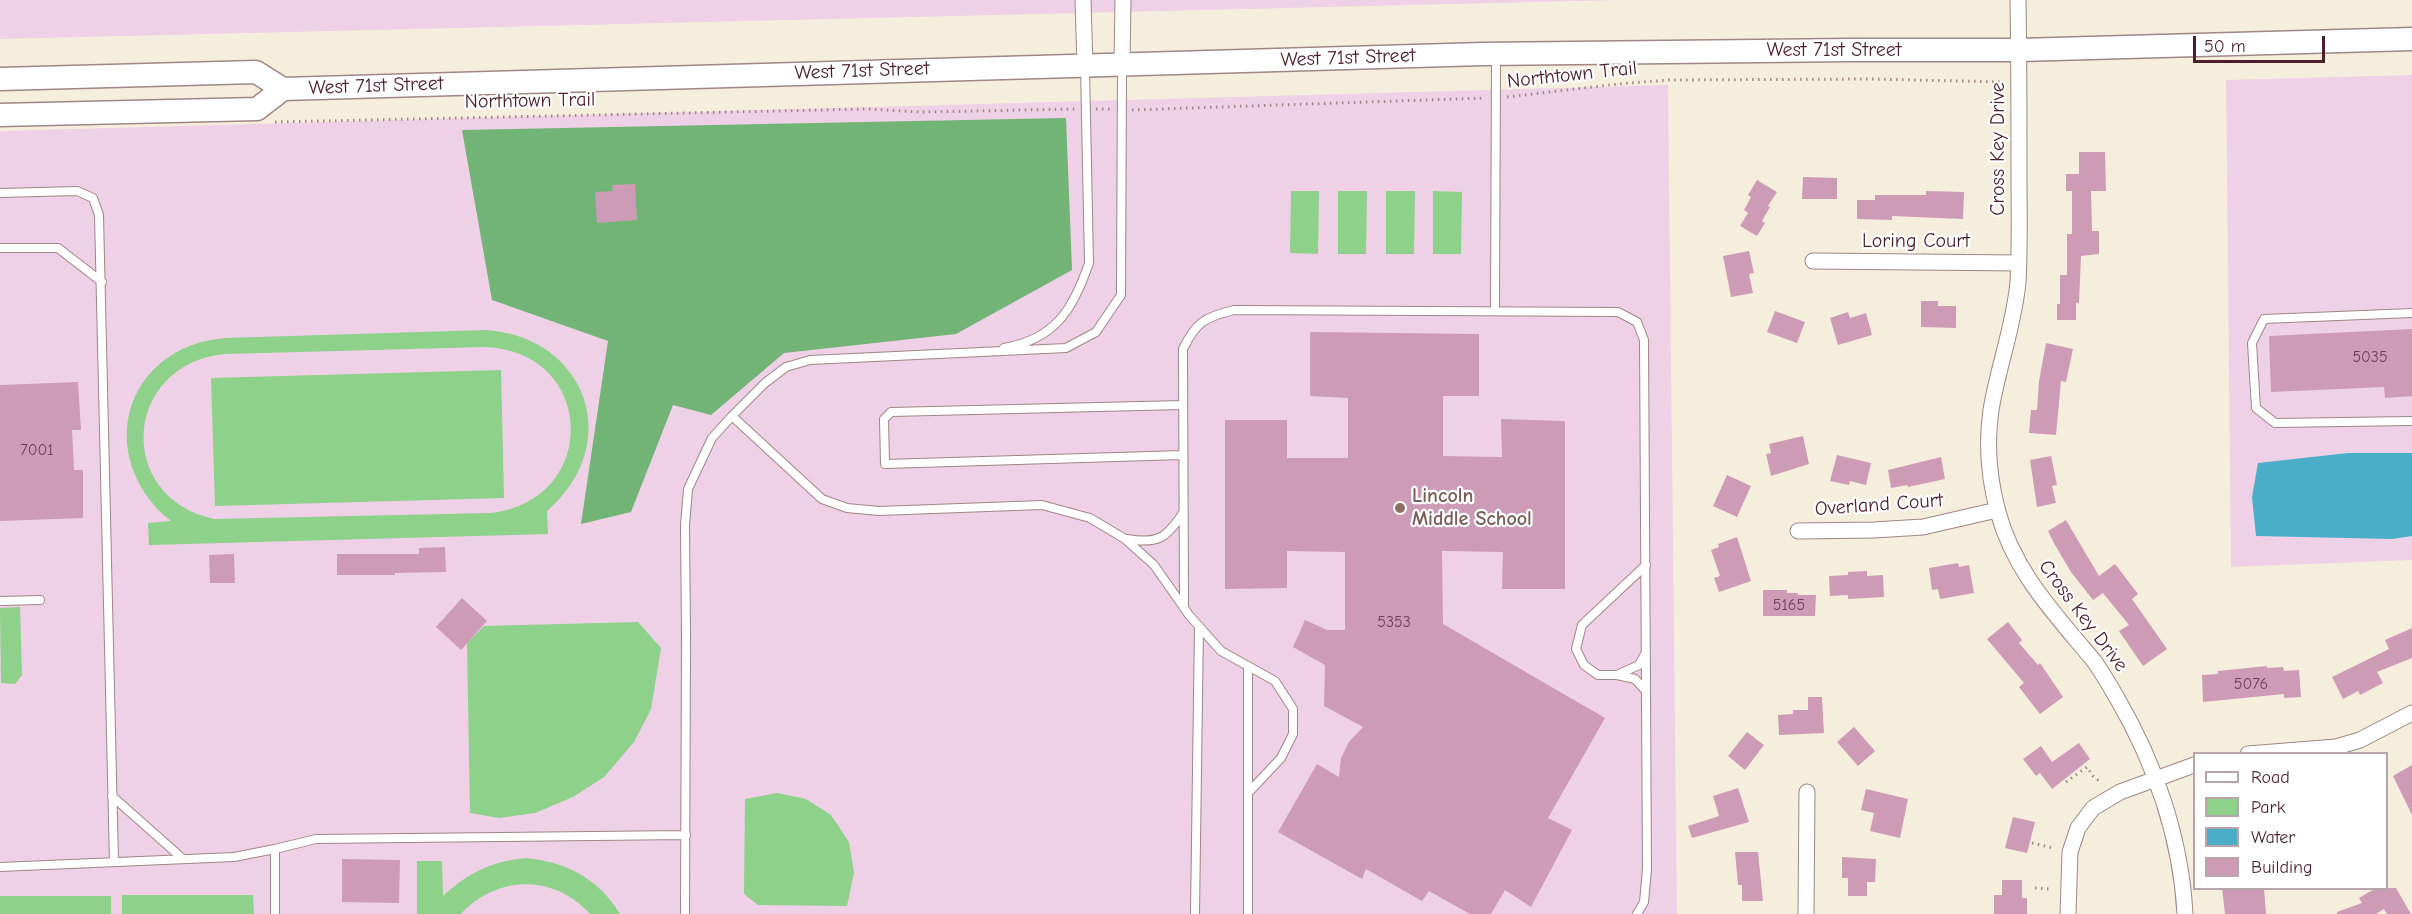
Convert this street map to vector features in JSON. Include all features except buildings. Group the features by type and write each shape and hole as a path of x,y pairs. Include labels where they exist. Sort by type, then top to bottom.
{"main road":[{"name":"West 71st Street","path":"0,79 256,72 284,89 1496,54 2019,50 2412,39"},
{"name":"West 71st Street","path":"0,115 257,109 284,89"}],"street":[{"path":"1083,0 1085,65"},
{"path":"1122,64 1123,0"},
{"name":"Cross Key Drive","path":"2018,0 2019,263 2013,313 1990,421 1989,462 1997,510 2018,563 2031,584 2094,662 2136,732 2174,836 2185,914"},
{"name":"Loring Court","path":"1813,261 2019,263"},
{"name":"Overland Court","path":"1798,531 1923,527 1997,510"},
{"path":"2262,752 2343,746 2360,740 2412,713"},
{"path":"2068,914 2070,852 2082,822 2099,804 2120,792 2193,765"},
{"path":"1806,914 1807,792"}],"lane":[{"path":"1495,311 1496,54"},
{"path":"685,914 685,525 688,489 712,438 765,383 786,367 810,360 1066,348 1096,332 1121,295 1122,64"},
{"path":"973,353 1023,344 1054,328 1078,294 1089,263 1085,65"},
{"path":"0,193 77,191 93,198 99,215 114,862"},
{"path":"0,248 58,248 102,282"},
{"path":"1184,607 1183,349 1193,329 1211,315 1234,310 1618,312 1637,322 1644,340 1647,869 1644,902 1637,914"},
{"path":"2412,313 2264,319 2252,343 2256,408 2275,423 2412,421"},
{"path":"1182,405 891,412 884,420 885,464 1183,455"},
{"path":"732,416 822,499 846,508 879,511 1042,505 1090,518 1125,539 1154,565 1184,607 1221,651 1275,681 1293,709 1293,734 1281,759 1248,793"},
{"path":"1125,539 1149,543 1172,530 1183,513"},
{"path":"1646,565 1582,625 1576,649 1584,665 1598,675 1617,675 1635,679 1646,691"},
{"path":"0,601 40,600"},
{"path":"1195,914 1199,626"},
{"path":"1617,675 1639,665 1646,652"},
{"path":"1248,668 1248,914"},
{"path":"112,796 183,859"},
{"path":"0,867 234,857 316,838 686,835"},
{"path":"275,849 276,914"}],"path":[{"name":"Northtown Trail","path":"273,122 867,109 922,112 1146,110 1496,98 1618,84 1669,81 1869,79 2002,81"},
{"path":"2066,782 2087,767 2099,781"},
{"path":"2032,843 2053,848"},
{"path":"2035,888 2050,888"}],"shaded area":[{"path":"0,0 1619,0 0,39"},
{"path":"2412,75 2412,560 2231,567 2226,80"},
{"path":"1668,85 1677,914 0,914 0,131"}],"green space":[{"path":"1066,118 1072,270 956,334 784,353 711,415 673,405 631,512 581,524 608,341 492,300 462,130"},
{"path":"1291,191 1319,191 1318,254 1290,253"},
{"path":"1338,191 1367,191 1366,254 1338,254"},
{"path":"1386,191 1415,191 1414,254 1386,254"},
{"path":"1433,191 1462,192 1461,254 1433,254"},
{"path":"486,330 521,337 549,352 570,373 584,398 589,426 585,455 571,484 547,511 548,534 149,545 148,523 171,521 147,495 132,467 127,438 130,409 143,383 163,362 190,346 225,338","holes":["485,347 522,355 548,373 565,398 571,427 567,456 552,482 527,502 491,513 214,519 182,506 159,485 147,460 144,432 150,405 166,381 191,363 225,354"]},
{"path":"501,370 504,498 215,506 211,378"},
{"path":"20,607 22,675 15,684 1,683 0,608"},
{"path":"638,622 661,648 651,709 634,742 604,777 573,797 535,813 499,818 470,813 467,643 484,626"},
{"path":"777,793 806,799 831,815 849,842 854,873 847,906 758,905 744,894 745,799"},
{"path":"526,858 555,864 581,874 602,891 620,914 590,914 576,901 560,892 543,886 526,884 508,886 491,892 475,901 461,914 417,914 417,861 442,861 443,896 471,875 491,865"},
{"path":"122,895 253,895 254,914 122,914"},
{"path":"0,896 111,896 111,914 0,914"}],"water":[{"path":"2348,453 2412,453 2412,536 2392,539 2256,536 2252,497 2258,463"}],"place":[{"name":"Lincoln Middle School","path":"1400,508"}]}
